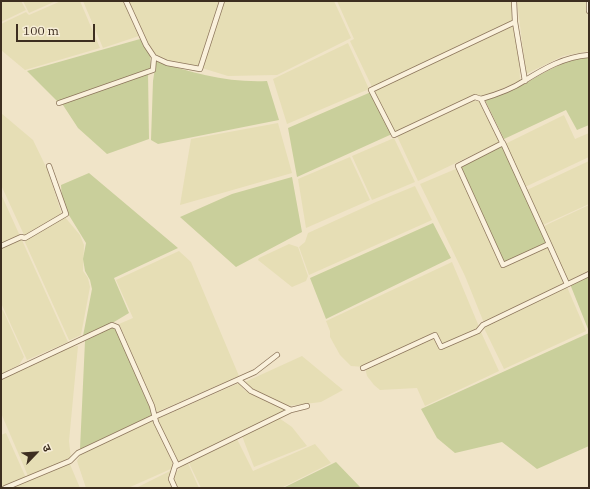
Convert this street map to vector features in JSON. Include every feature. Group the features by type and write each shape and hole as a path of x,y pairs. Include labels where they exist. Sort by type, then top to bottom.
{"street":[{"path":"126,1 146,45 154,57 173,65 200,69 222,1"},
{"path":"514,1 524,81"},
{"path":"588,1 589,11"},
{"path":"516,22 371,90 394,135 475,97 481,99 524,81 555,63 589,54"},
{"path":"59,103 153,70 154,57"},
{"path":"481,99 567,284"},
{"path":"503,144 458,166 503,265 549,244"},
{"path":"1,246 21,237 25,238 66,214 49,166"},
{"path":"363,368 435,335 441,347 478,331 483,324 589,274"},
{"path":"1,377 112,325 118,329 152,406 176,466"},
{"path":"5,488 70,461 78,453 155,416 239,380 255,372 277,354"},
{"path":"239,380 251,391 291,410"},
{"path":"175,488 171,479 176,466 291,410 307,406"}],"shaded area":[{"path":"1,1 21,1 26,10 1,22"},
{"path":"23,1 56,1 29,13"},
{"path":"61,1 80,1 100,48 25,70 1,50 1,24 26,12 29,15"},
{"path":"83,1 123,1 139,36 103,48"},
{"path":"128,1 219,1 198,67 163,61 152,51"},
{"path":"225,1 334,1 351,38 277,75 228,76 202,68"},
{"path":"337,1 512,1 514,21 373,89 350,41 354,39"},
{"path":"517,1 587,1 589,51 563,56 526,74"},
{"path":"512,25 519,47 520,81 485,96 477,95 395,133 374,90"},
{"path":"348,43 369,89 287,124 273,79"},
{"path":"473,101 479,101 481,104 500,142 418,181 397,136"},
{"path":"1,113 33,140 48,171 62,215 25,237 1,185"},
{"path":"564,115 575,139 589,133 589,157 525,187 505,144"},
{"path":"278,123 292,173 180,205 191,139"},
{"path":"394,138 415,182 372,200 352,156"},
{"path":"350,157 370,200 306,228 298,179"},
{"path":"589,161 589,204 543,225 527,190"},
{"path":"458,168 548,246 565,283 484,323 465,276 420,184"},
{"path":"415,186 432,220 309,275 299,247 305,242 308,233"},
{"path":"1,194 20,236 1,245"},
{"path":"589,205 589,272 566,282 544,226"},
{"path":"64,216 80,235 84,245 83,271 88,278 90,287 81,335 70,340 24,240"},
{"path":"21,238 68,342 27,360 1,303 1,247"},
{"path":"289,244 298,247 308,276 306,281 292,287 258,260 259,258"},
{"path":"179,251 191,262 239,376 157,412 119,324 133,318 116,280"},
{"path":"452,262 480,329 442,346 436,334 365,367 351,366 340,355 330,337 330,331 326,321"},
{"path":"567,287 586,331 504,369 483,326"},
{"path":"3,310 24,357 19,365 1,374 1,311"},
{"path":"480,330 499,371 425,406 417,388 380,390 367,376 365,368 434,336 441,349"},
{"path":"78,346 69,441 71,459 28,476 1,413 1,379 67,347"},
{"path":"302,356 343,390 321,402 288,406 248,388 245,382"},
{"path":"239,383 244,390 287,410 179,462 157,419"},
{"path":"279,418 292,427 307,446 254,467 242,436"},
{"path":"152,420 174,466 173,468 128,488 86,488 77,461 81,454"},
{"path":"6,433 26,478 1,488 1,435"},
{"path":"236,437 253,471 315,444 331,463 281,488 201,488 188,461"},
{"path":"69,462 80,488 8,488"},
{"path":"188,463 199,488 176,488 173,480 175,474 183,464"},
{"path":"172,470 169,483 172,488 136,488"}],"green space":[{"path":"140,39 150,54 151,69 58,102 27,71"},
{"path":"589,57 589,125 577,130 566,110 504,139 485,100 516,88 562,64 579,58"},
{"path":"156,61 225,79 267,81 279,120 158,144 151,140 153,81"},
{"path":"148,72 149,139 107,154 78,128 61,102"},
{"path":"371,92 392,134 297,177 288,128"},
{"path":"503,146 548,243 504,263 460,166"},
{"path":"89,173 178,248 114,278 129,313 109,325 83,336 92,289 90,280 85,271 83,259 86,243 67,212 62,199 61,185"},
{"path":"292,177 302,232 236,267 180,217 232,194"},
{"path":"433,223 451,258 326,319 310,278"},
{"path":"589,276 589,328 588,329 570,284"},
{"path":"112,327 116,330 153,415 80,449 85,341"},
{"path":"589,333 589,446 537,469 502,442 455,453 437,438 421,409"},
{"path":"336,462 361,488 283,488"}]}
